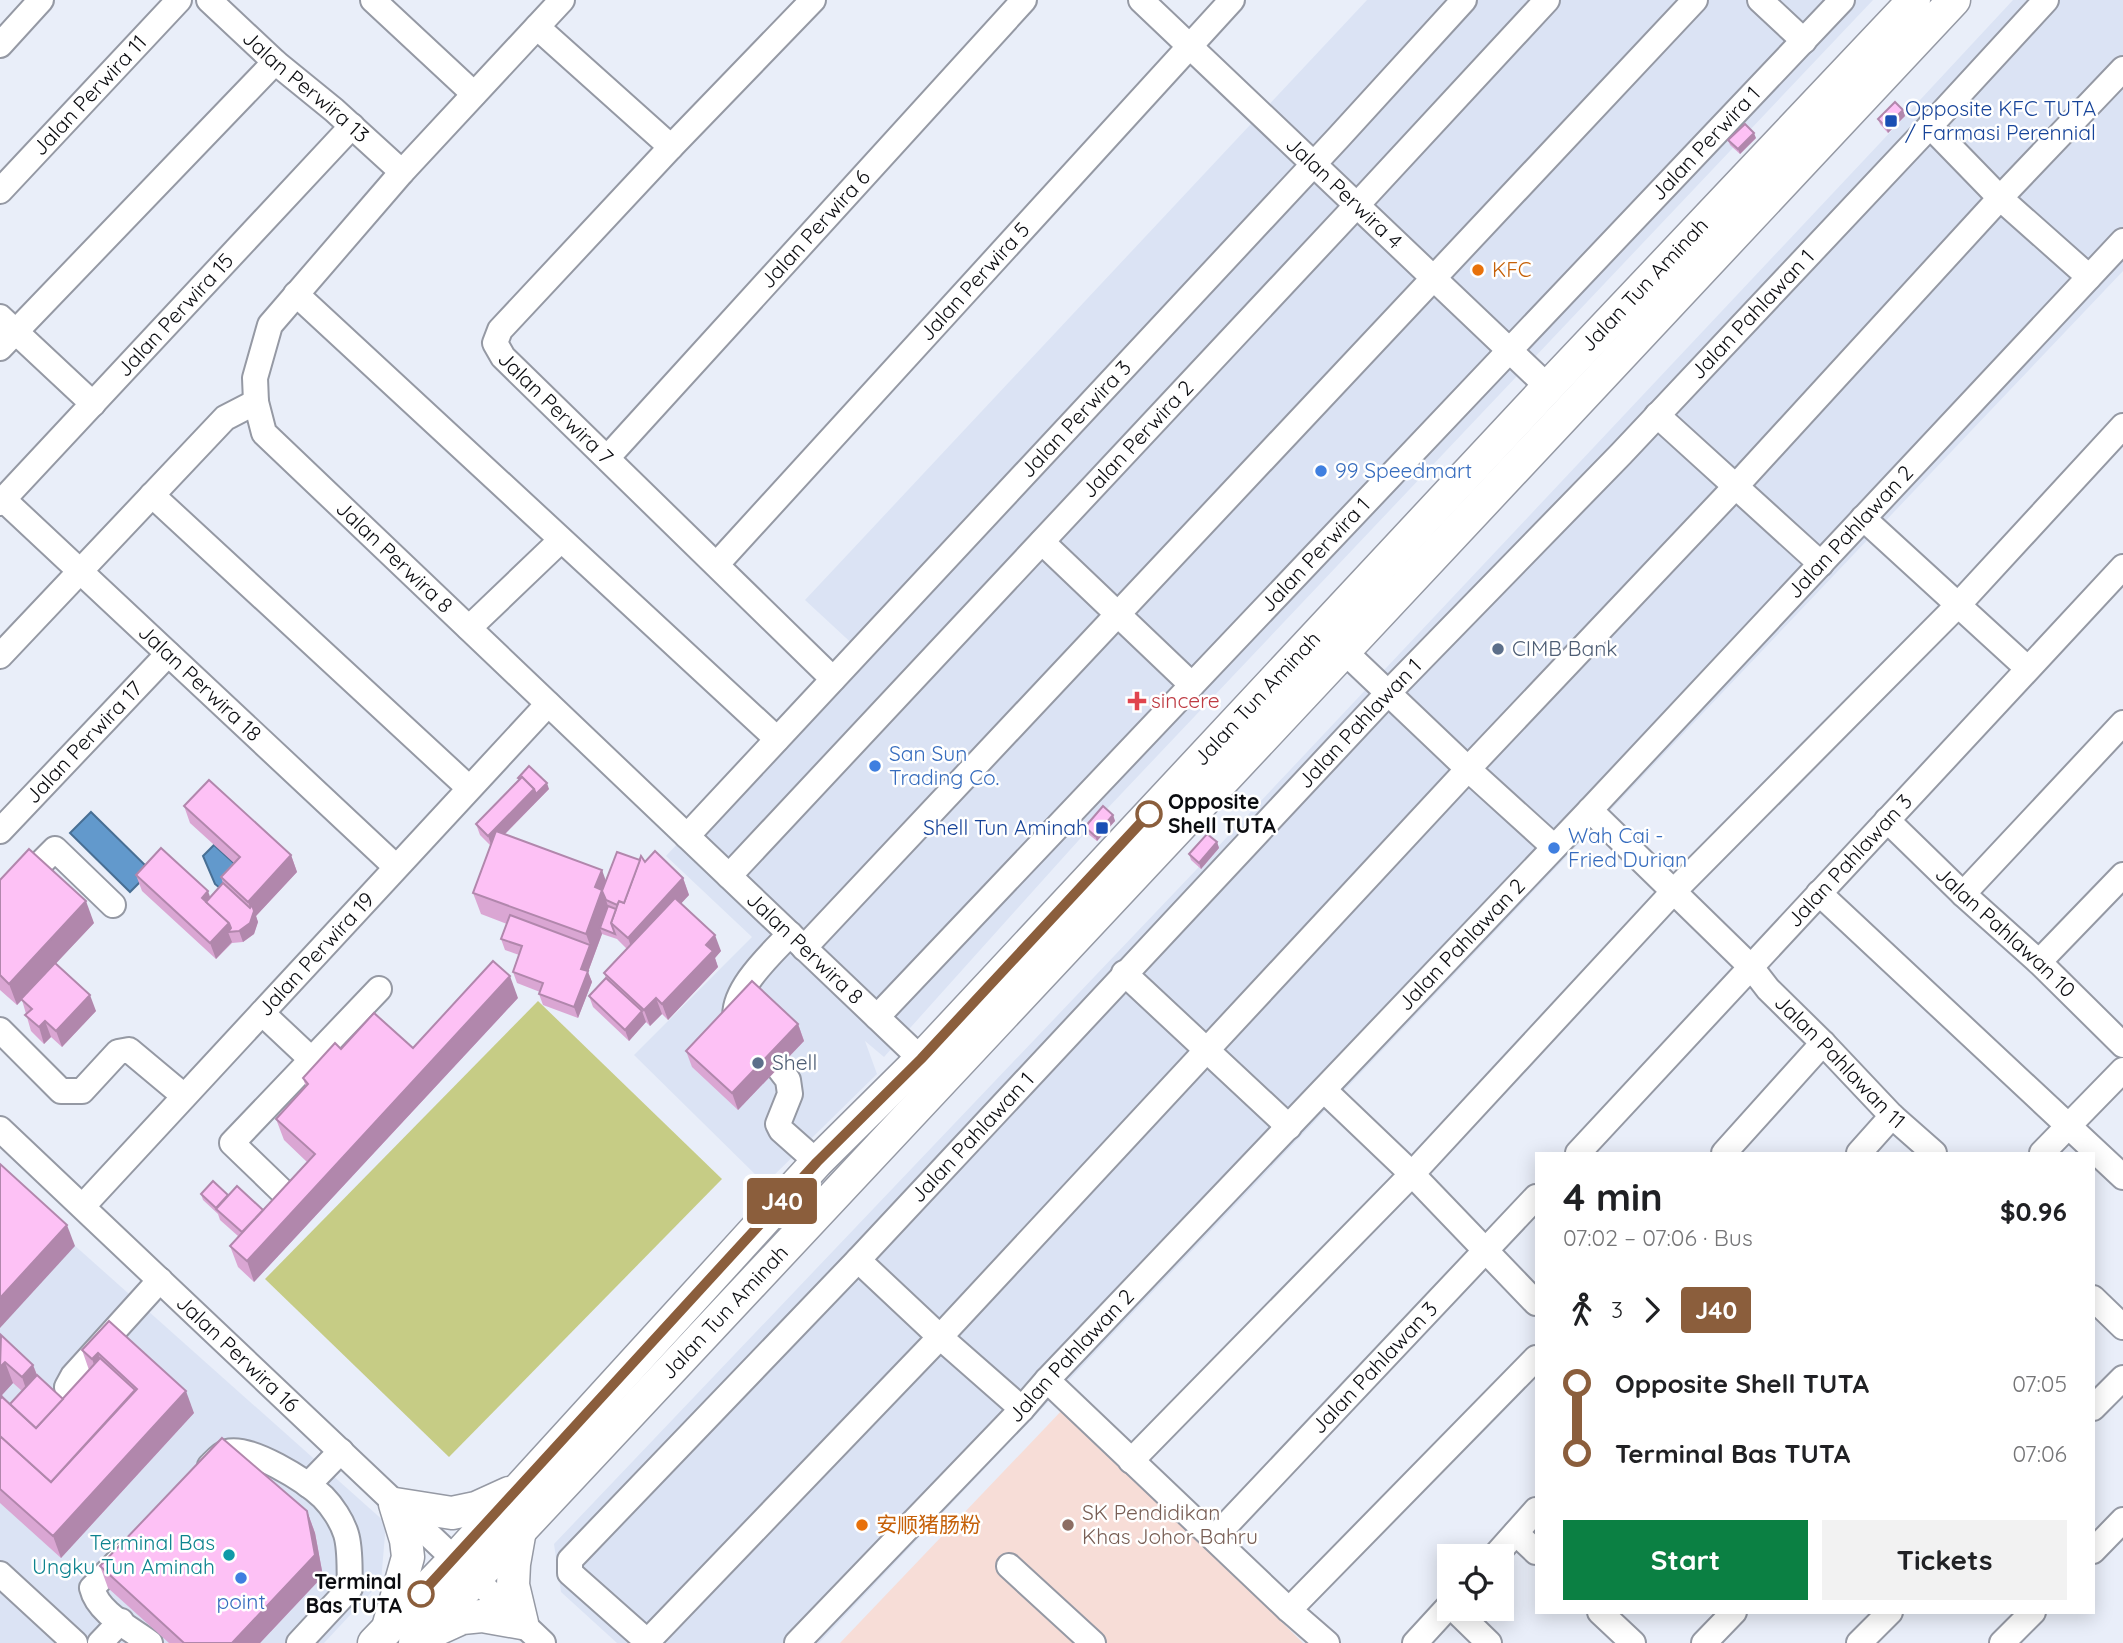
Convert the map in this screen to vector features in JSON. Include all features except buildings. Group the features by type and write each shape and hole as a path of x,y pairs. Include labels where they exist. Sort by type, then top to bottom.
{"main road":[{"name":"Jalan Tun Aminah","path":"399,1638 464,1569 524,1484 817,1162 921,1059 1548,387 1914,0"},
{"name":"Jalan Tun Aminah","path":"464,1569 520,1530 1954,0"},
{"path":"524,1484 476,1508 452,1513 395,1504 406,1540 408,1557 399,1638 462,1618 482,1616 533,1633"},
{"path":"520,1530 513,1585 533,1633"}],"street":[{"path":"0,45 41,0"},
{"name":"Jalan Perwira 11","path":"0,191 179,0"},
{"name":"Jalan Perwira 13","path":"209,0 275,62 402,172"},
{"path":"373,0 474,94"},
{"name":"Jalan Perwira 8","path":"562,0 402,172 270,325 255,379 256,402 264,433 921,1059"},
{"name":"Jalan Perwira 7","path":"813,0 500,330 495,343 503,357 833,679"},
{"name":"Jalan Perwira 6","path":"608,457 1024,0"},
{"name":"Jalan Perwira 4","path":"1141,0 1548,387"},
{"name":"Jalan Perwira 5","path":"717,564 1232,0"},
{"name":"Jalan Perwira 3","path":"687,836 1464,0"},
{"name":"Jalan Perwira 2","path":"729,876 1547,0"},
{"path":"736,1021 734,1013 743,989 797,941 1117,614 1695,0"},
{"path":"1760,0 1804,41"},
{"name":"Jalan Perwira 1","path":"877,1017 1842,0"},
{"name":"Jalan Pahlawan 1","path":"648,1642 570,1573 570,1560 858,1259 1389,692 1657,415 2046,0"},
{"path":"537,27 671,147"},
{"path":"93,404 5,332 275,62"},
{"path":"648,1642 940,1337 2123,69"},
{"name":"Jalan Perwira 15","path":"2,501 352,126"},
{"path":"1930,126 2000,198 2089,277"},
{"name":"Jalan Pahlawan 2","path":"797,1643 1590,810 2123,241"},
{"path":"296,294 777,739"},
{"path":"0,656 225,418 256,402"},
{"path":"1657,415 1821,564"},
{"path":"1131,1461 1412,1174 1674,891 1959,604 2123,426"},
{"path":"152,495 469,788"},
{"name":"Jalan Perwira 18","path":"2,501 396,867"},
{"path":"1863,518 2027,668"},
{"path":"469,628 562,540"},
{"path":"1042,542 1192,685"},
{"name":"Jalan Pahlawan 3","path":"1578,1152 2123,567"},
{"path":"1344,650 1554,847"},
{"name":"Jalan Perwira 17","path":"0,831 168,654"},
{"name":"Jalan Perwira 19","path":"83,1206 548,704"},
{"path":"1963,894 2123,723"},
{"name":"Jalan Pahlawan 11","path":"1590,810 1751,967 1768,989 1892,1116 1933,1152"},
{"name":"Jalan Pahlawan 10","path":"1887,820 1963,894 2039,962 2123,1045"},
{"path":"0,904 55,849 113,905"},
{"path":"2039,962 2121,880"},
{"path":"1819,893 2123,1177"},
{"path":"1124,973 1289,1127"},
{"path":"289,1196 232,1143 379,989"},
{"path":"262,1013 312,1060"},
{"path":"0,1030 61,1091 82,1091 118,1052 129,1050 184,1096"},
{"path":"1725,1152 1823,1043"},
{"path":"778,1067 789,1080 790,1094 778,1124 781,1130 817,1162"},
{"path":"2043,1152 2123,1070"},
{"path":"1324,1090 1412,1174 1535,1302"},
{"path":"1860,1152 1892,1116"},
{"name":"Jalan Perwira 16","path":"0,1129 533,1633"},
{"name":"Jalan Pahlawan 3","path":"1214,1538 1535,1198"},
{"path":"858,1259 940,1337 1022,1409"},
{"path":"67,1387 73,1376 160,1280"},
{"path":"2095,1300 2123,1326"},
{"path":"1289,1610 1535,1359"},
{"path":"2095,1406 2123,1378"},
{"path":"1047,1380 1327,1643"},
{"path":"191,1485 225,1452 242,1451 269,1461 308,1485 324,1498 337,1516 346,1534 350,1588 299,1643"},
{"path":"308,1485 341,1451"},
{"path":"1506,1544 1535,1511"},
{"path":"2095,1549 2123,1520"},
{"path":"146,1532 92,1588 96,1601 149,1643"},
{"path":"1516,1533 1535,1551"},
{"path":"1009,1566 1093,1643"},
{"path":"0,1574 75,1643"},
{"path":"1602,1614 1633,1643"},
{"path":"1704,1643 1732,1614"},
{"path":"1860,1643 1888,1614"},
{"path":"2002,1643 2030,1614"},
{"path":"1415,1643 1437,1621"},
{"path":"1466,1621 1489,1643"},
{"path":"100,1643 121,1622"}],"shaded area":[{"path":"1367,0 1873,0 1105,811 884,1057 865,1041 877,1074 765,1184 634,1055 752,937 666,856 859,650 805,600"},
{"path":"2013,0 2123,0 2123,271 819,1643 617,1643 561,1592 554,1544 1196,870"},
{"path":"18,1195 386,1523 381,1582 324,1643 0,1643 0,1213"},
{"name":"SK Pendidikan Khas Johor Bahru","path":"1065,1407 1303,1643 840,1643"}],"green space":[{"path":"538,1001 722,1179 449,1457 265,1279"}],"water":[{"path":"91,812 151,871 130,892 70,833"},
{"path":"214,845 246,874 227,894 215,884 203,856"}],"bus line":[{"name":"J40","path":"421,1594 817,1162 921,1059 1149,814"}],"place":[{"name":"Opposite KFC TUTA / Farmasi Perennial","path":"1891,121"},
{"name":"KFC","path":"1478,270"},
{"name":"99 Speedmart","path":"1321,471"},
{"name":"CIMB Bank","path":"1498,649"},
{"name":"sincere","path":"1137,701"},
{"name":"San Sun Trading Co.","path":"875,766"},
{"name":"Opposite Shell TUTA","path":"1149,814"},
{"name":"Shell Tun Aminah","path":"1102,828"},
{"name":"Wah Cai - Fried Durian","path":"1554,848"},
{"name":"Shell","path":"758,1063"},
{"name":"安顺猪肠粉","path":"862,1525"},
{"name":"SK Pendidikan Khas Johor Bahru","path":"1068,1525"},
{"name":"Terminal Bas Ungku Tun Aminah","path":"229,1555"},
{"name":"point","path":"241,1578"},
{"name":"Terminal Bas TUTA","path":"421,1594"}]}
